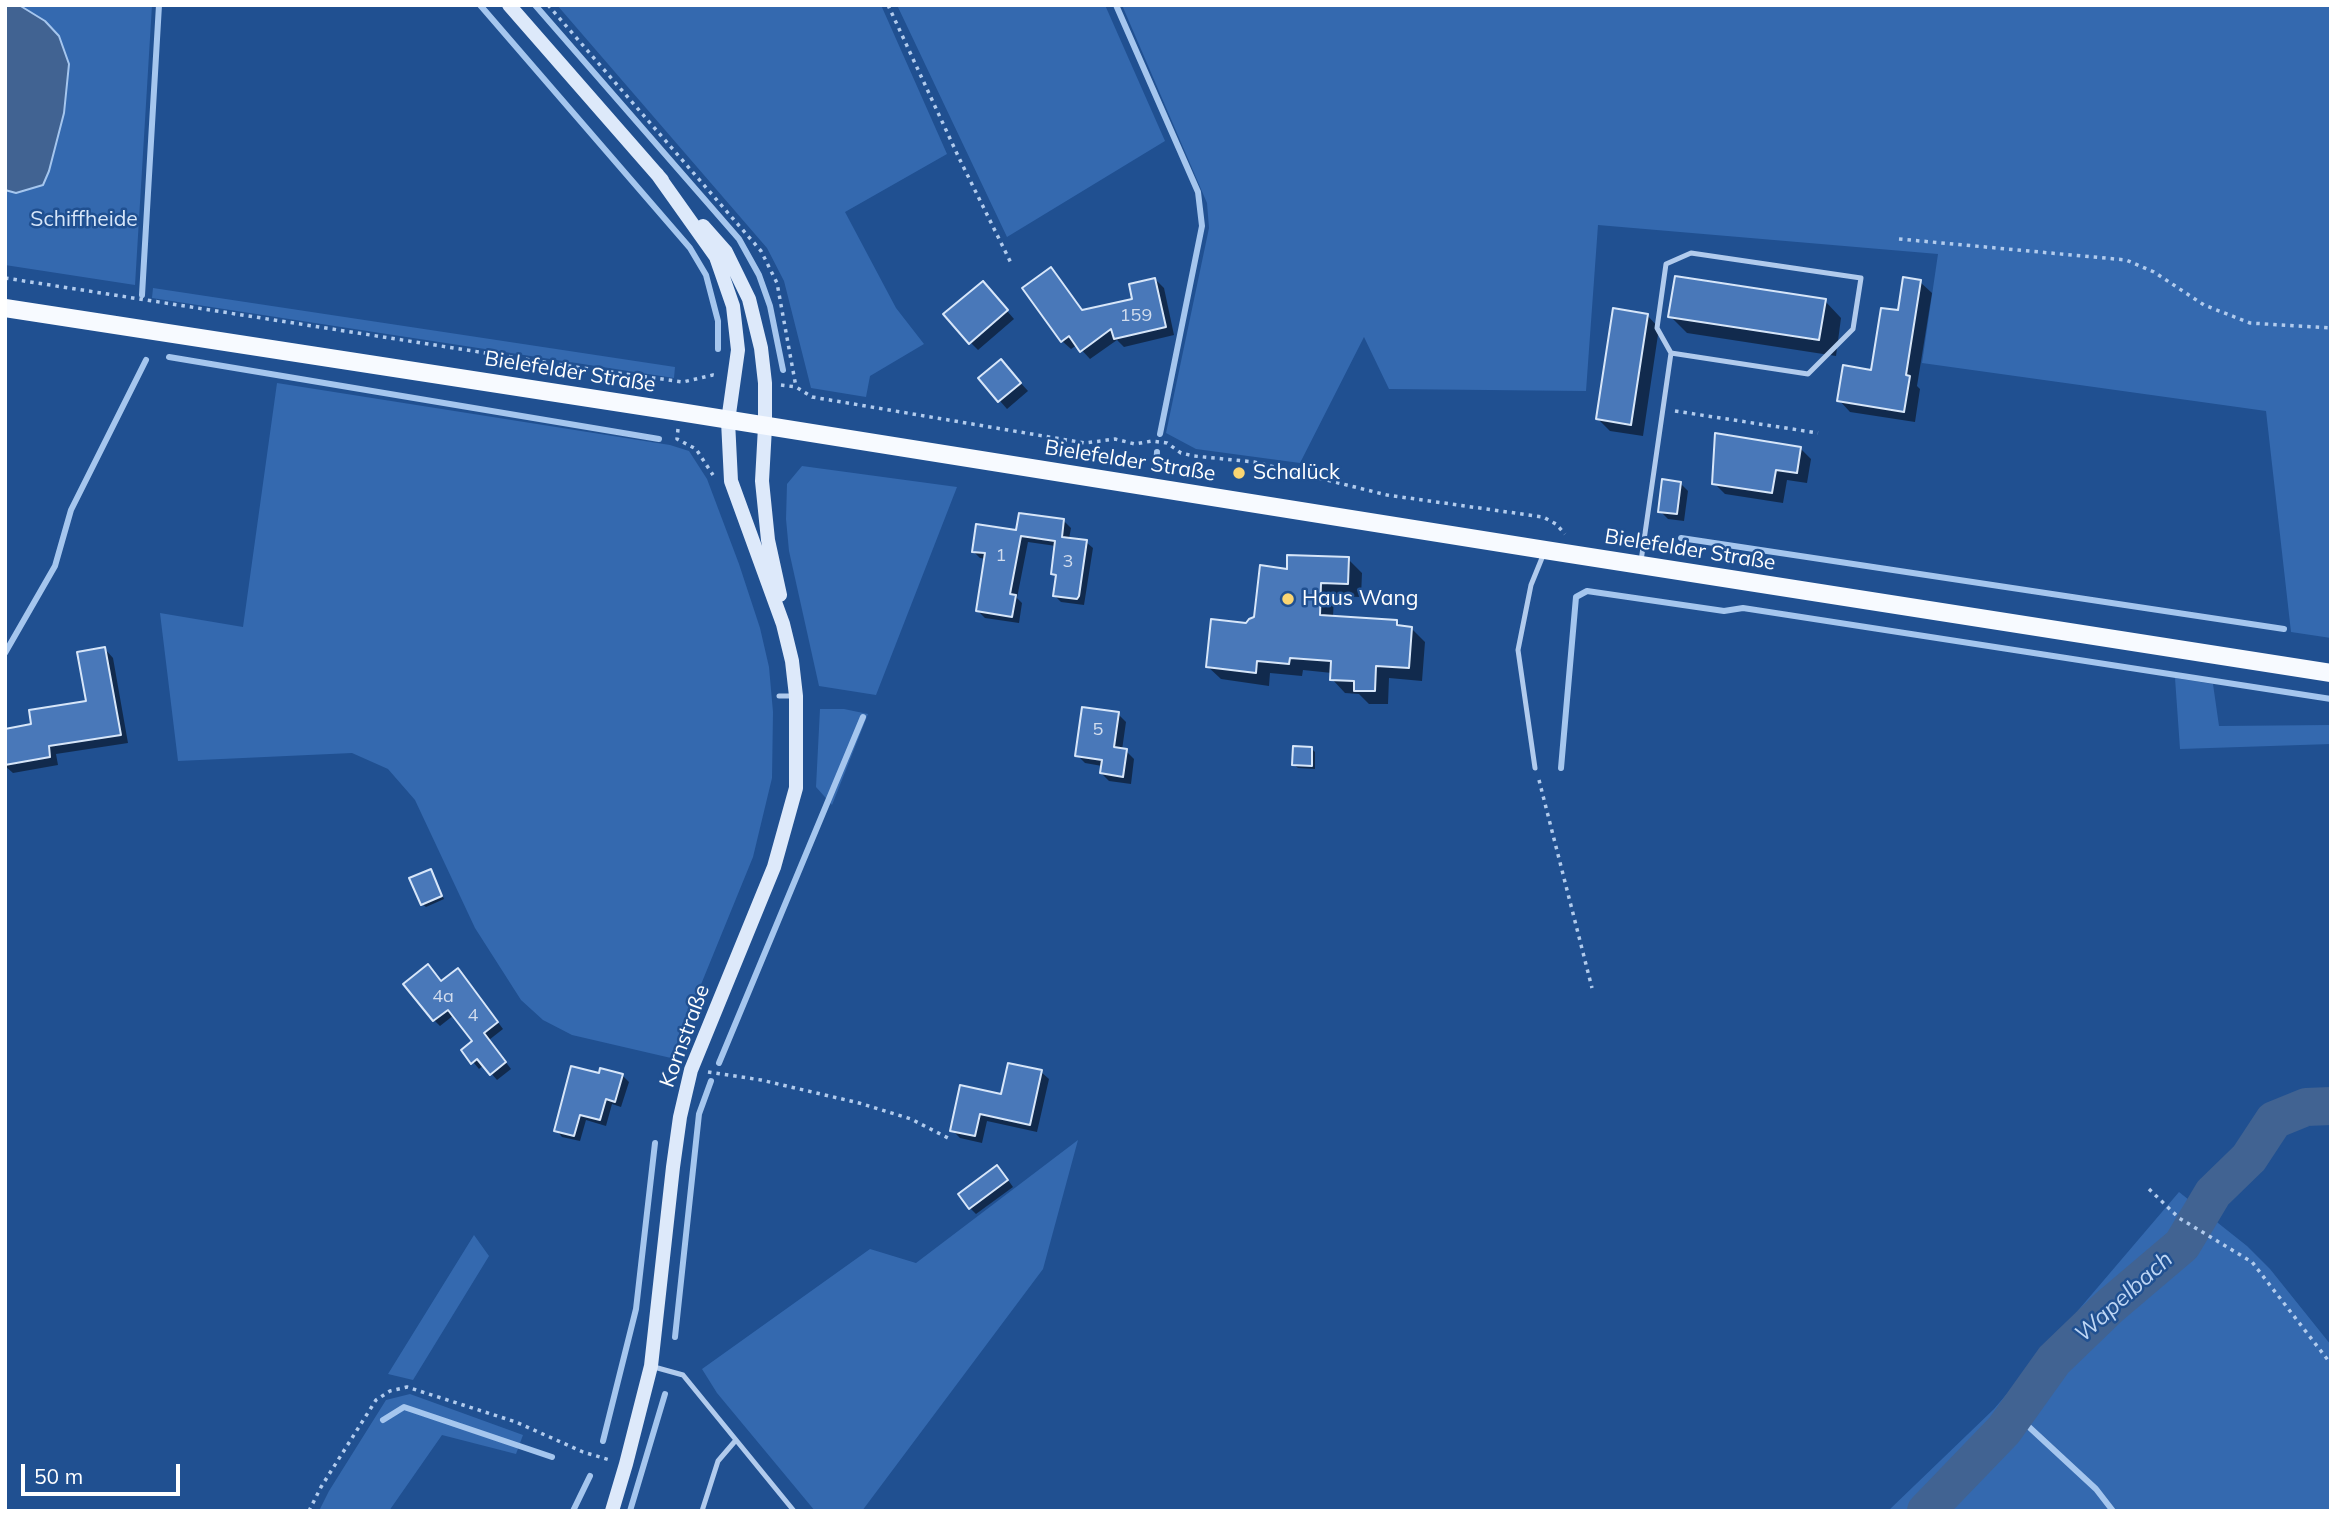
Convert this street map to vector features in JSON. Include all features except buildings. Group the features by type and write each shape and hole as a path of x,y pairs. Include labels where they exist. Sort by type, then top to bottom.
{"main road":[{"name":"Bielefelder Straße","path":"5,308 2331,673"}],"street":[{"path":"509,5 657,174"},
{"name":"Kornstraße","path":"611,1511 651,1366 673,1167 680,1117 691,1070 774,867 796,788 796,696 792,661 783,624 731,481 728,421 738,350 733,306 716,257 657,174"},
{"name":"Kornstraße","path":"657,174 726,252 749,299 761,348 765,383 762,481 768,540 781,598 783,624"}],"lane":[{"path":"1641,565 1671,353 1657,328 1666,264 1691,253 1861,278 1853,329 1808,374 1671,353"},
{"path":"1535,768 1518,650 1531,585 1545,551"},
{"path":"779,696 796,696"},
{"path":"651,1366 683,1375 794,1511"},
{"path":"702,1511 718,1461 736,1440"}],"path":[{"path":"548,5 761,251 777,283 796,387 812,397 1085,443 1115,439 1135,444 1153,441 1167,443 1181,453 1194,457 1254,462 1387,495 1543,517 1576,540"},
{"path":"888,5 1012,263"},
{"path":"1899,239 2126,260 2154,272 2204,305 2250,323 2331,328"},
{"path":"5,278 683,382 677,439 696,449 715,478"},
{"path":"1663,410 1818,433"},
{"path":"1535,768 1592,988"},
{"path":"691,1070 761,1080 859,1103 911,1119 948,1138"},
{"path":"2149,1189 2179,1218 2252,1262 2331,1364"},
{"path":"309,1511 321,1487 376,1400 390,1391 407,1387 516,1422 583,1452 626,1464"}],"green space":[{"name":"Schiffheide","path":"19,5 152,5 135,285 5,265 5,190 16,193 43,184 64,113 69,64 59,36 45,21"},
{"path":"557,5 881,5 947,154 845,212 896,308 924,344 870,376 866,397 811,388 784,281 767,248"},
{"path":"897,5 1105,5 1165,141 1007,237"},
{"path":"1122,5 2331,5 2331,638 2291,632 2266,411 1922,363 1938,254 1598,225 1586,391 1389,389 1364,337 1300,463 1196,449 1166,433 1209,228 1207,203"},
{"path":"153,288 675,367 674,378 152,298"},
{"path":"277,383 670,445 689,451 707,479 739,564 760,628 769,667 773,712 772,778 753,857 671,1058 572,1035 543,1020 521,1000 475,928 415,800 388,769 352,753 178,761 160,613 243,627"},
{"path":"802,466 957,487 876,695 819,686 789,551 786,519 787,484"},
{"path":"2175,678 2213,684 2219,726 2331,725 2331,744 2180,749"},
{"path":"820,709 844,709 868,714 832,805 816,787"},
{"path":"1078,1140 1043,1269 862,1511 815,1511 717,1393 702,1369 870,1249 916,1263"},
{"path":"2179,1192 2247,1246 2270,1269 2331,1345 2331,1511 1888,1511 1994,1409"},
{"path":"474,1235 489,1256 413,1380 388,1374"},
{"path":"410,1394 523,1435 516,1454 442,1435 389,1511 319,1511 386,1400"}],"shaded area":[{"path":"5,5 19,5 45,21 59,36 69,64 64,113 49,171 43,185 16,193 5,190"}],"waterway":[{"path":"142,295 159,5"},
{"path":"480,5 690,248 706,275 718,321 718,349"},
{"path":"535,5 739,239 759,275 770,306 783,370"},
{"path":"1116,5 1198,192 1202,226 1160,434"},
{"path":"169,357 659,439"},
{"path":"5,653 55,566 71,510 146,360"},
{"path":"1156,467 1157,452"},
{"path":"1681,538 2284,629"},
{"path":"1561,768 1576,597 1587,591 1724,611 1743,608 2331,699"},
{"path":"719,1063 863,717"},
{"path":"675,1337 699,1114 711,1081"},
{"name":"Wapelbach","path":"1926,1511 2004,1430 2054,1360 2109,1307 2182,1245 2213,1193 2249,1158 2274,1120 2306,1107 2331,1106"},
{"path":"603,1441 636,1309 655,1143"},
{"path":"630,1511 665,1394"},
{"path":"383,1420 404,1407 552,1457"},
{"path":"2015,1414 2096,1489 2113,1511"},
{"path":"573,1511 590,1476"}],"place":[{"name":"Schalück","path":"1239,473"},
{"name":"Haus Wang","path":"1288,599"}]}
